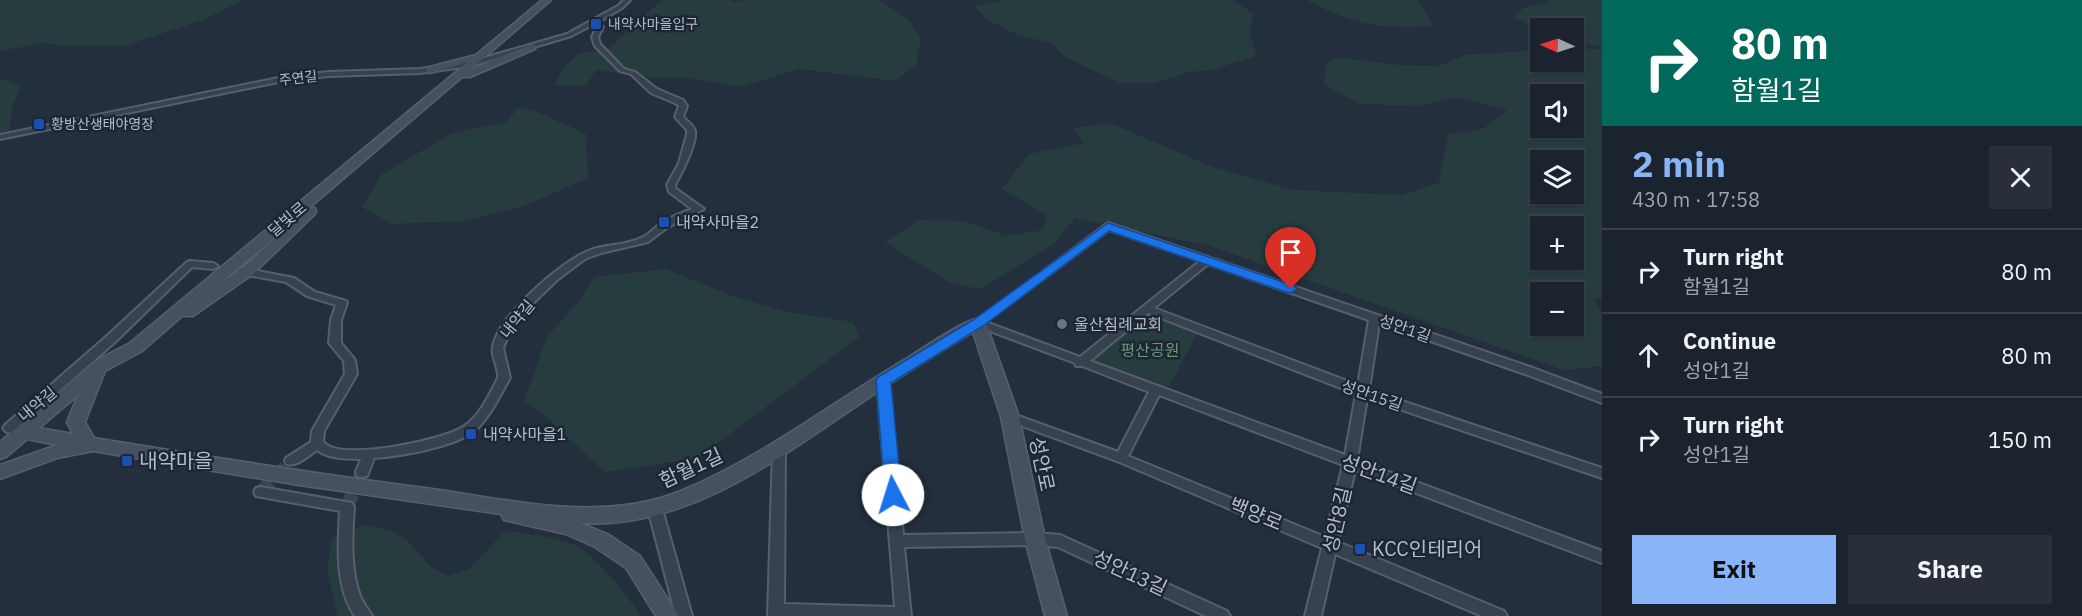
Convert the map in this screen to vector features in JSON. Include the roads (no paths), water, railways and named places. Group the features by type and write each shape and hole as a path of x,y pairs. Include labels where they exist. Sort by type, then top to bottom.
{"main road":[{"name":"달빛로","path":"0,452 103,364 136,347 548,0"},
{"path":"516,27 512,35 512,43 532,47"},
{"path":"445,86 487,65 532,47"},
{"path":"430,70 466,60 487,51"},
{"path":"430,70 441,72 448,79 445,86"},
{"path":"136,347 244,271 324,196 347,168"},
{"name":"함월1길","path":"655,508 715,484 820,423 883,380 978,323"},
{"name":"성안로","path":"978,323 1010,417 1035,539 1056,616"},
{"path":"91,445 84,439 76,422 83,401 103,364"},
{"path":"22,432 342,485 572,514 617,514 655,508"},
{"path":"0,471 54,452 91,445"},
{"path":"471,501 521,518 569,527 603,541 633,562 668,616"}],"street":[{"path":"594,21 620,7 627,0"},
{"name":"주연길","path":"0,137 282,79 329,74 430,70 471,64 581,30 594,21"},
{"name":"내약길","path":"317,444 325,451 369,456 434,443 466,430 478,421 504,378 505,371 497,354 497,345 503,333 550,281 568,264 582,255 651,237 665,225 699,209 672,190 671,185 683,163 691,134 691,130 679,117 683,106 680,102 654,91 633,73 622,70 594,40 600,27 594,21"},
{"name":"성안1길","path":"978,323 1108,226 1602,399"},
{"path":"1080,363 1206,261"},
{"name":"내약길","path":"22,432 9,428 111,339 190,264 213,266"},
{"path":"244,271 290,280 310,294 342,303 336,320 335,344 352,361 351,374 318,431 317,444 291,461"},
{"name":"성안15길","path":"1146,309 1362,392 1602,473"},
{"name":"성안8길","path":"1314,616 1350,463 1375,318"},
{"name":"성안14길","path":"978,323 1602,557"},
{"path":"779,447 776,614 903,615 883,380"},
{"path":"1121,458 1156,390"},
{"name":"백양로","path":"1010,417 1121,458 1499,616"},
{"path":"362,472 369,456"},
{"path":"261,492 347,507 345,538 351,587 360,612 364,616"},
{"name":"함월1길","path":"655,508 684,616"},
{"name":"성안13길","path":"897,541 1035,539 1060,542 1222,616"}],"tunnel":[{"path":"261,492 291,461"},
{"path":"347,507 362,472"}],"place":[{"name":"내약사마을입구","path":"596,24"},
{"name":"황방산생태야영장","path":"39,124"},
{"name":"내약사마을2","path":"664,222"},
{"name":"울산침례교회","path":"1062,324"},
{"name":"내약사마을1","path":"471,434"},
{"name":"내약마을","path":"127,461"},
{"name":"KCC인테리어","path":"1360,549"}],"park label":[{"name":"평산공원","path":"1150,350"}]}
